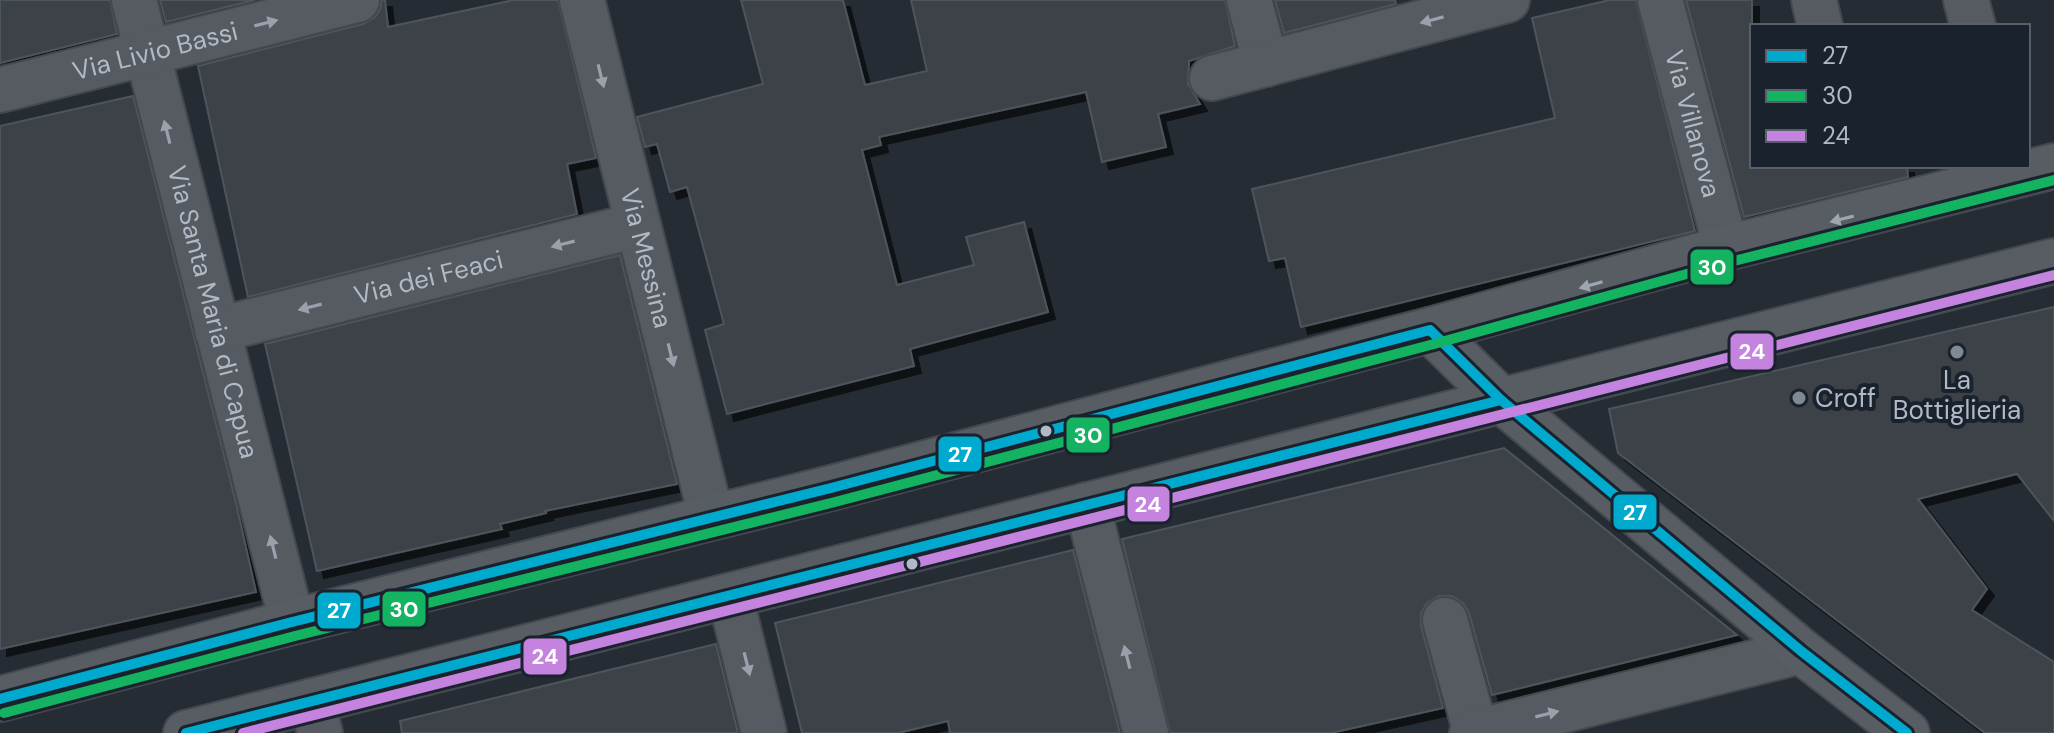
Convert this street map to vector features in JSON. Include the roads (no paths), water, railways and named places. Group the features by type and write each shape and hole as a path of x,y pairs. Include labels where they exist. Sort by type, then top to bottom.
{"main road":[{"path":"0,699 292,622 831,488 2027,170"},
{"path":"186,733 316,717 730,596 2054,261"},
{"path":"1430,330 1501,400 1801,651 1907,733"}],"street":[{"name":"Via Santa Maria di Capua","path":"134,0 292,622"},
{"name":"Via Livio Bassi","path":"0,90 357,0"},
{"name":"Via Messina","path":"582,0 711,516"},
{"path":"1249,0 1266,64"},
{"path":"1212,78 1507,0"},
{"name":"Via Villanova","path":"1660,0 1726,248"},
{"path":"1814,0 1820,24"},
{"path":"1966,0 1972,24"},
{"name":"Via dei Feaci","path":"217,330 638,225"},
{"path":"1087,505 1146,733"},
{"path":"730,596 764,733"},
{"path":"1445,620 1474,733 1801,651"}],"place":[{"name":"La Bottiglieria","path":"1957,352"},
{"name":"Croff","path":"1799,398"}]}
